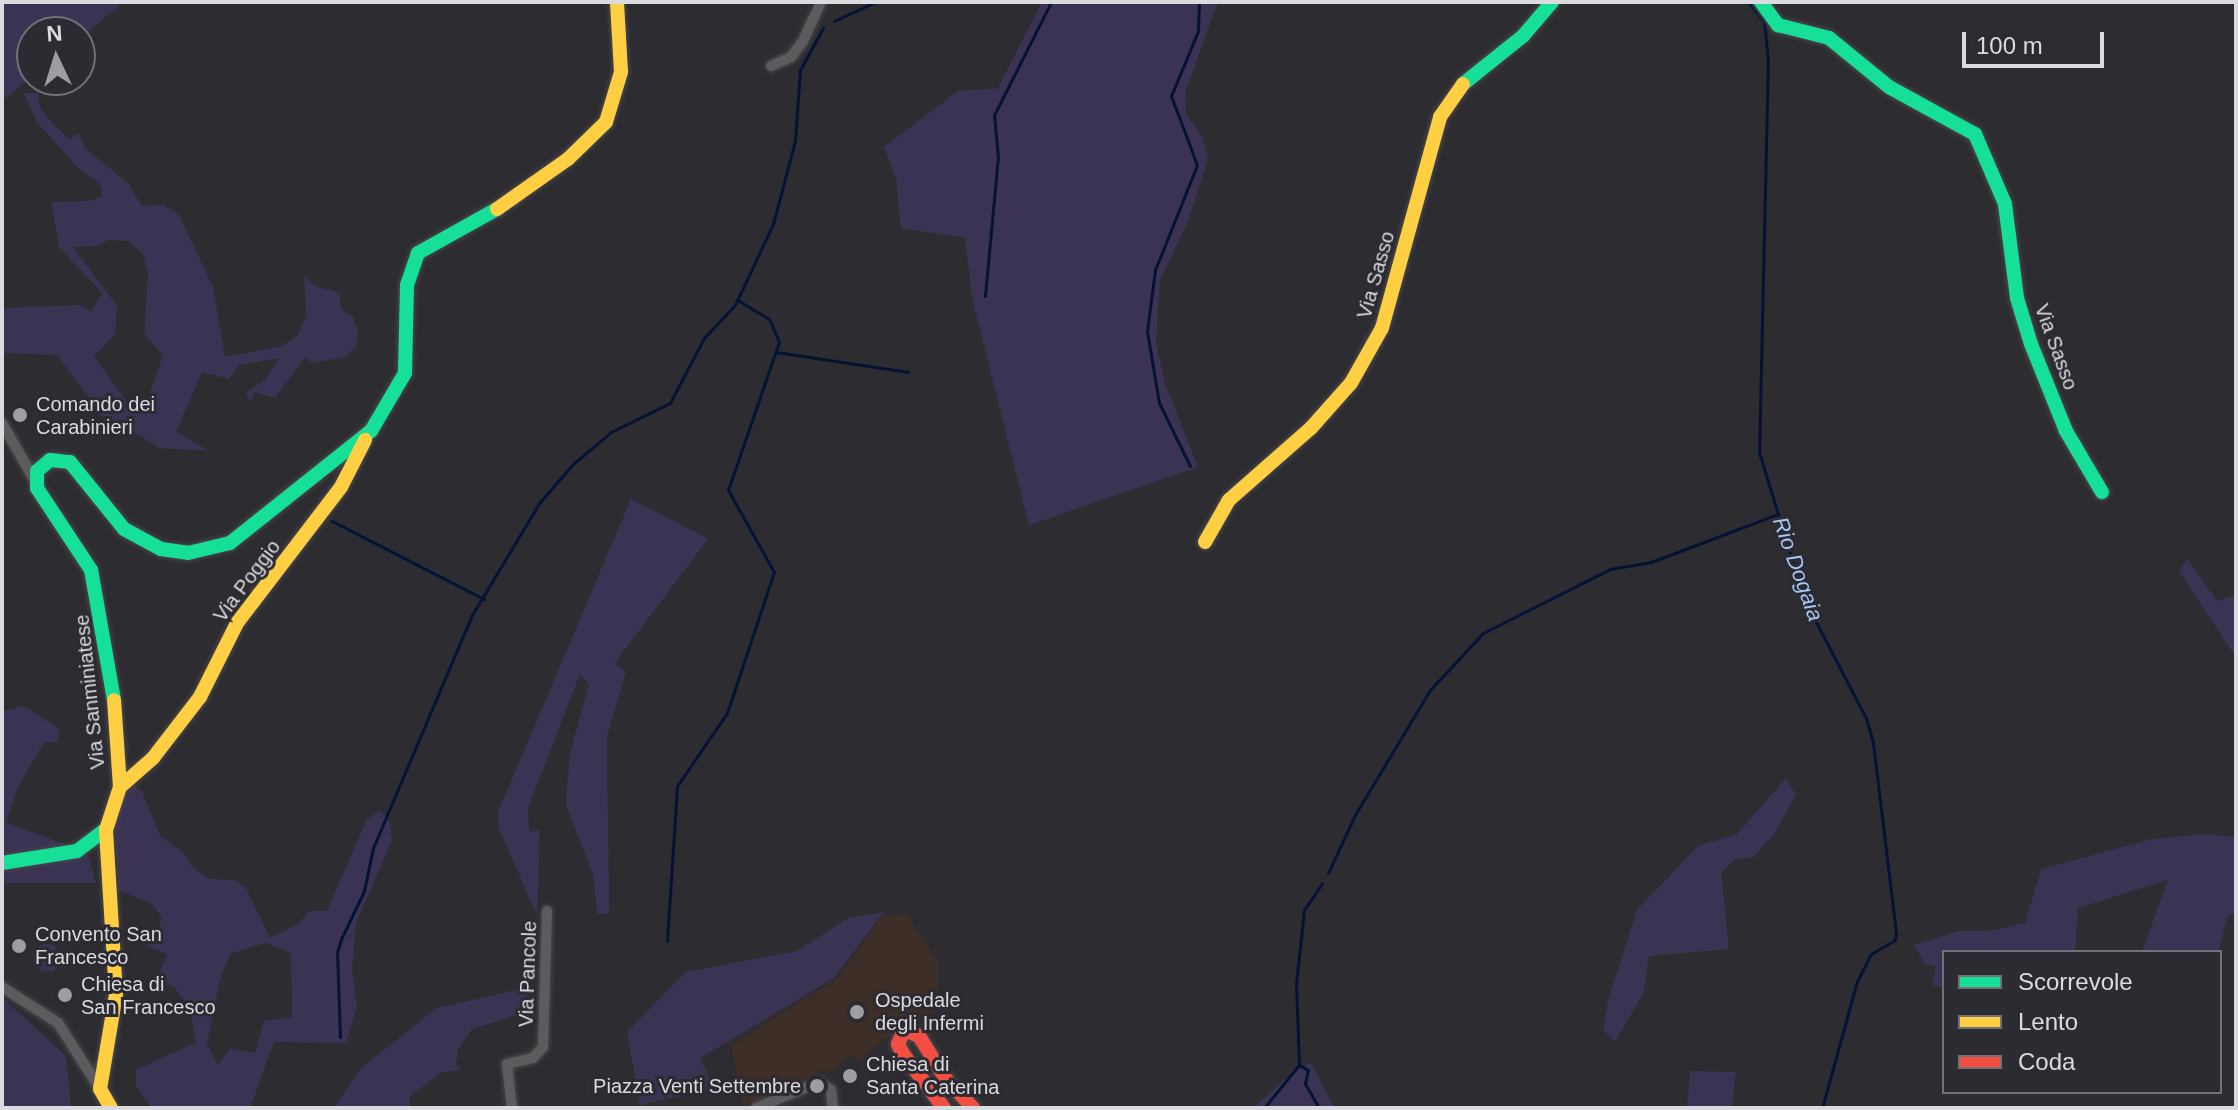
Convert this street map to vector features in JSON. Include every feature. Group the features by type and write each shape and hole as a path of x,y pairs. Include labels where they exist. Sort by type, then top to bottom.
{"main road":[{"path":"34,479 50,460 70,462 106,512 136,538 173,552 201,552 230,543 263,520 371,431 405,373 407,285 418,253 487,217 544,177 594,135 611,113 621,72 617,2"},
{"name":"Via Sasso","path":"1205,542 1229,500 1311,428 1351,383 1382,328 1440,117 1455,91 1523,36 1552,2"},
{"name":"Via Sasso","path":"1761,2 1778,25 1829,38 1889,87 1975,134 2005,204 2017,298 2031,344 2066,431 2102,492"},
{"name":"Via Poggio","path":"120,787 153,758 200,697 237,623 341,487 371,431"},
{"name":"Via Sanminiatese","path":"34,479 91,570 111,665 120,787 104,835"},
{"path":"2,863 46,860 104,835 116,994 100,1089 111,1108"},
{"path":"944,1108 903,1054 898,1044 904,1030 919,1036 946,1079 973,1108"}],"street":[{"path":"771,66 791,57 803,41 821,2"},
{"path":"2,423 34,479"},
{"name":"Via Pancole","path":"512,1108 507,1064 540,1054 543,1047 547,911"},
{"path":"2,987 58,1023 100,1089"},
{"path":"756,1108 819,1082 831,1090 833,1108"}],"shaded area":[{"path":"2,2 124,2 96,25 96,16 16,16 16,90 2,101"},
{"path":"1042,2 1218,2 1185,93 1186,114 1202,136 1208,159 1188,221 1160,280 1156,342 1165,383 1198,467 1029,525 972,298 965,238 901,228 896,179 884,147 958,91 998,88"},
{"path":"25,96 38,96 40,108 69,139 78,133 85,148 128,183 142,206 163,205 179,215 213,287 225,357 283,346 298,335 306,315 304,276 315,286 339,293 341,309 353,317 358,331 356,346 345,357 312,363 305,357 275,398 255,392 250,402 246,393 266,379 279,358 239,365 229,379 202,372 176,432 209,451 159,448 138,434 126,435 92,409 91,400 57,355 2,353 4,308 80,305 92,312 102,293 59,247 51,202 90,201 102,196 100,183 80,170 36,121","holes":["108,240 129,241 143,254 148,273 144,333 163,356 144,409 131,408 94,356 115,334 117,306 73,247 98,246"]},
{"path":"631,499 708,539 614,664 626,672 607,735 609,914 597,914 593,874 566,805 569,758 589,684 580,674 528,808 529,832 540,830 537,916 499,828 498,812"},
{"path":"2187,559 2217,601 2236,595 2236,658 2179,571"},
{"path":"24,706 60,729 57,742 44,742 17,789 6,823 87,852 96,883 2,883 2,711"},
{"path":"1786,778 1796,795 1773,835 1752,858 1735,859 1721,873 1729,949 1649,956 1644,992 1615,1042 1603,1030 1607,1004 1637,910 1698,846 1737,834"},
{"path":"133,783 143,793 160,836 186,855 192,867 209,879 235,880 246,888 270,938 298,924 309,911 327,911 367,819 380,811 390,823 392,840 356,923 352,970 357,1007 346,1043 274,1042 250,1108 152,1108 136,1086 136,1070 196,1042 189,1006 173,986 156,982 167,954 147,946 151,928 157,930 162,918 152,904 118,890 115,826 121,800","holes":["265,943 291,953 292,1017 264,1021 255,1053 230,1049 218,1065 207,1044 220,979 230,954"]},
{"path":"2203,834 2236,837 2236,914 2228,915 2219,950 2143,950 2168,880 2078,908 2075,950 1942,950 1942,988 1932,985 1936,967 1924,963 1914,945 1958,931 1990,931 2025,923 2041,869 2152,839"},
{"path":"884,912 834,978 700,1058 714,1088 640,1105 627,1032 686,972 797,951 848,918"},
{"name":"Ospedale degli Infermi","path":"906,914 939,963 937,1010 882,1041 860,1060 851,1054 828,1074 824,1070 744,1107 731,1046 839,977 882,917"},
{"path":"47,944 57,948 61,958 57,968 47,972 37,968 33,958 37,948"},
{"path":"517,990 532,998 536,1024 530,1011 472,1029 458,1049 456,1065 461,1069 441,1073 414,1093 409,1098 411,1108 334,1108 361,1068 437,1008"},
{"path":"2,997 66,1056 71,1108 2,1108"},
{"path":"1310,1062 1335,1108 1253,1108 1283,1081"},
{"path":"1690,1071 1736,1072 1732,1108 1687,1108"}],"waterway":[{"path":"809,17 813,2"},
{"path":"834,21 875,2"},
{"path":"985,296 998,157 994,115 1051,2"},
{"path":"1190,466 1159,403 1147,331 1155,270 1197,165 1171,96 1198,31 1199,2"},
{"name":"Rio Dogaia","path":"1748,2 1764,22 1768,58 1759,452 1804,599 1866,718 1873,743 1896,932 1895,940 1871,954 1857,981 1822,1108"},
{"path":"340,1037 337,952 364,891 373,848 472,615 540,502 573,464 611,432 670,403 704,338 735,305 773,224 795,141 800,70 823,28"},
{"path":"667,941 677,786 727,713 774,572 728,490 779,342 769,319 737,300"},
{"path":"776,352 909,372"},
{"path":"1328,873 1356,813 1430,690 1483,633 1610,569 1651,562 1778,514"},
{"path":"332,521 484,599"},
{"path":"1319,1108 1305,1084 1308,1070 1299,1065 1296,984 1304,910 1322,883"},
{"path":"1264,1108 1299,1065"}],"traffic: fast":[{"path":"1463,84 1523,36 1552,2"},
{"path":"1761,2 1778,25 1829,38 1889,87 1975,134 2005,204 2017,298 2031,344 2066,431 2102,492"},
{"path":"114,700 91,570 37,488 37,471 50,460 70,462 124,529 161,549 188,553 230,543 371,431 405,373 407,285 418,253 497,209"},
{"path":"2,863 77,851 105,830"}],"traffic: slow":[{"path":"497,209 568,159 606,122 621,72 617,2"},
{"path":"1205,542 1229,500 1311,428 1351,383 1382,328 1440,117 1463,84"},
{"path":"120,787 153,758 200,697 237,623 341,487 365,440"},
{"path":"111,1108 100,1089 116,994 106,830 120,787 114,700"}],"traffic: jam":[{"path":"944,1108 903,1054 898,1044 904,1030 919,1036 946,1079 973,1108"}],"place":[{"name":"Comando dei Carabinieri","path":"20,415"},
{"name":"Convento San Francesco","path":"19,946"},
{"name":"Chiesa di San Francesco","path":"65,995"},
{"name":"Ospedale degli Infermi","path":"857,1012"},
{"name":"Chiesa di Santa Caterina","path":"850,1076"},
{"name":"Piazza Venti Settembre","path":"817,1086"}]}
